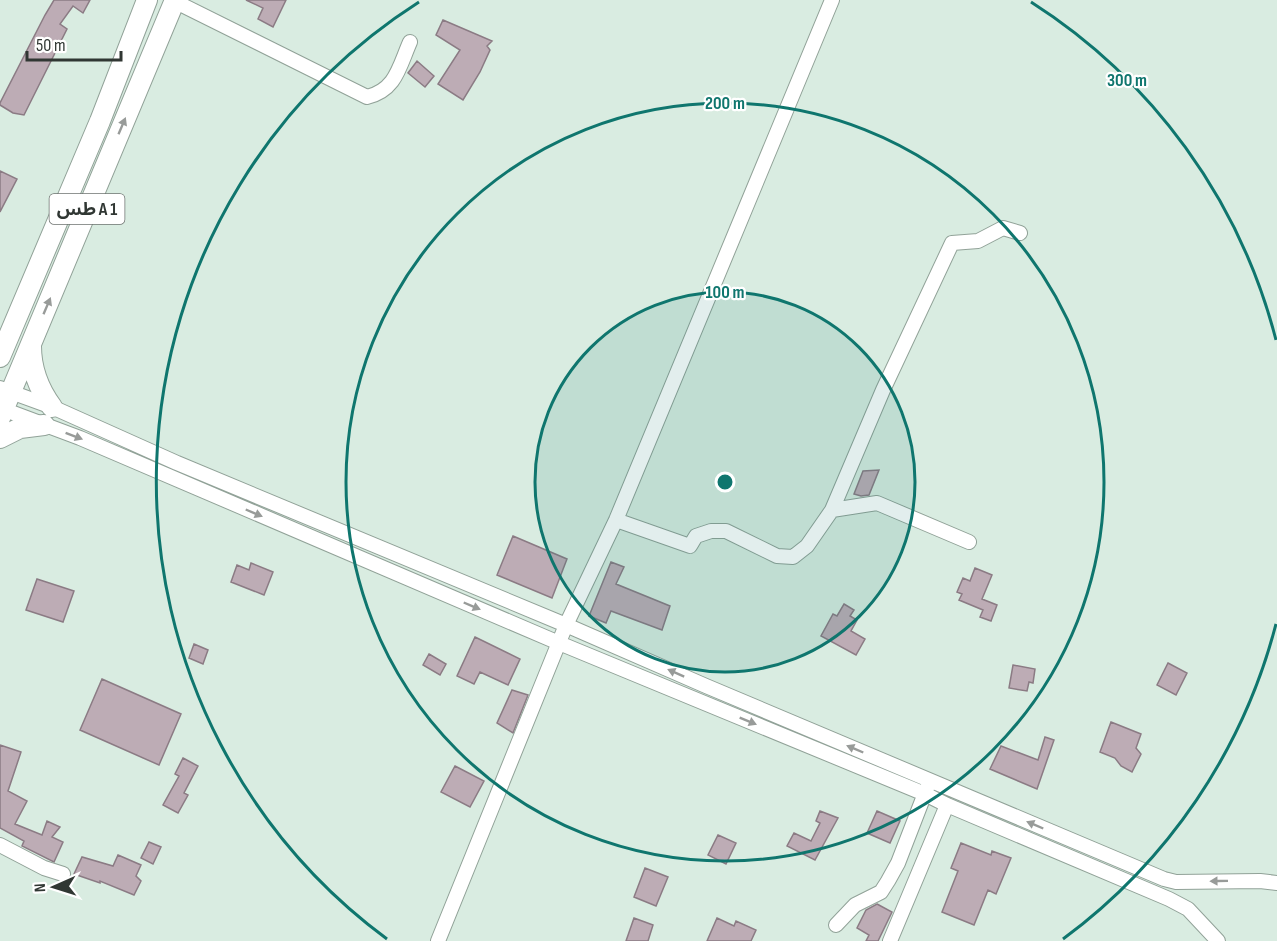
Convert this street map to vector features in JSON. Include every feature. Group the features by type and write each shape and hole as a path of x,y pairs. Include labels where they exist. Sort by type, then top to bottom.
{"highway":[{"name":"طس A 1","path":"0,357 6,325 100,121 147,0"},
{"name":"طس A 1","path":"3,403 31,344 174,0"},
{"path":"0,438 48,416 45,398 33,366 31,344"}],"street":[{"path":"174,0 367,97 380,94 392,83 410,42"},
{"path":"438,941 566,625 616,520 832,0"},
{"path":"616,520 690,546 696,536 711,531 726,531 777,556 792,557 807,546 832,510 883,390 952,243 978,241 1003,228 1020,233"},
{"path":"3,403 48,416 177,463 566,625 1164,879 1176,882 1260,881 1277,883"},
{"path":"3,403 48,416 170,477 1169,899 1188,909 1218,941"},
{"path":"170,477 177,463"},
{"path":"832,510 877,503 969,542"},
{"path":"442,593 448,576"},
{"path":"710,705 717,691"},
{"path":"836,925 855,905 881,892 898,863 930,780"},
{"path":"890,941 947,805"},
{"path":"1062,852 1068,838"},
{"path":"0,845 44,868 63,874"}],"building":[{"path":"54,0 90,0 83,13 73,6 60,24 67,29 24,115 13,113 0,103"},
{"path":"246,0 286,0 273,27 258,19 263,8"},
{"path":"443,20 492,41 487,46 490,50 480,72 463,100 438,84 460,50 436,35"},
{"path":"417,61 434,76 425,87 408,73"},
{"path":"0,171 17,179 0,212"},
{"path":"879,470 869,495 854,494 863,471"},
{"path":"513,536 567,559 552,598 497,575"},
{"path":"611,562 624,567 616,584 670,606 662,630 611,611 606,623 589,616"},
{"path":"251,563 273,572 264,595 231,582 237,565 249,570"},
{"path":"975,568 992,575 982,599 997,605 991,621 980,617 983,610 959,600 962,594 957,592 963,578 970,581"},
{"path":"37,579 74,591 63,622 26,610"},
{"path":"844,604 854,610 850,616 857,620 851,631 865,639 856,655 821,636 833,614 837,616"},
{"path":"475,637 520,659 508,685 480,672 474,684 457,676"},
{"path":"194,644 208,650 203,664 189,658"},
{"path":"429,654 446,664 440,675 423,665"},
{"path":"1168,663 1187,673 1176,695 1157,685"},
{"path":"1013,665 1035,669 1033,683 1029,682 1027,691 1009,688"},
{"path":"102,679 181,714 159,765 80,730"},
{"path":"512,690 528,695 513,733 497,723"},
{"path":"1111,722 1141,734 1136,748 1141,754 1132,772 1121,766 1115,758 1100,752"},
{"path":"1045,737 1054,740 1037,789 990,769 1001,746 1038,760"},
{"path":"0,745 21,752 8,791 27,801 15,824 42,835 47,821 60,827 52,837 63,842 54,862 22,846 24,841 0,828"},
{"path":"183,758 198,766 184,793 188,795 178,813 163,805 179,776 175,774"},
{"path":"455,766 484,781 470,807 441,792"},
{"path":"820,811 838,818 815,860 787,846 794,833 811,841 820,823 816,821"},
{"path":"877,811 900,821 890,843 867,833"},
{"path":"718,835 736,843 726,864 708,855"},
{"path":"149,842 161,847 153,864 141,858"},
{"path":"961,843 991,855 992,851 1011,858 996,894 988,890 974,925 942,912 958,871 951,868"},
{"path":"118,855 141,865 136,876 141,881 134,895 100,881 100,883 74,874 82,857 113,866"},
{"path":"645,868 668,877 656,906 634,897"},
{"path":"877,904 892,912 878,941 866,941 869,935 857,928 866,910"},
{"path":"634,918 653,925 648,941 626,941"},
{"path":"717,918 734,926 736,921 756,930 751,941 707,941"}]}
